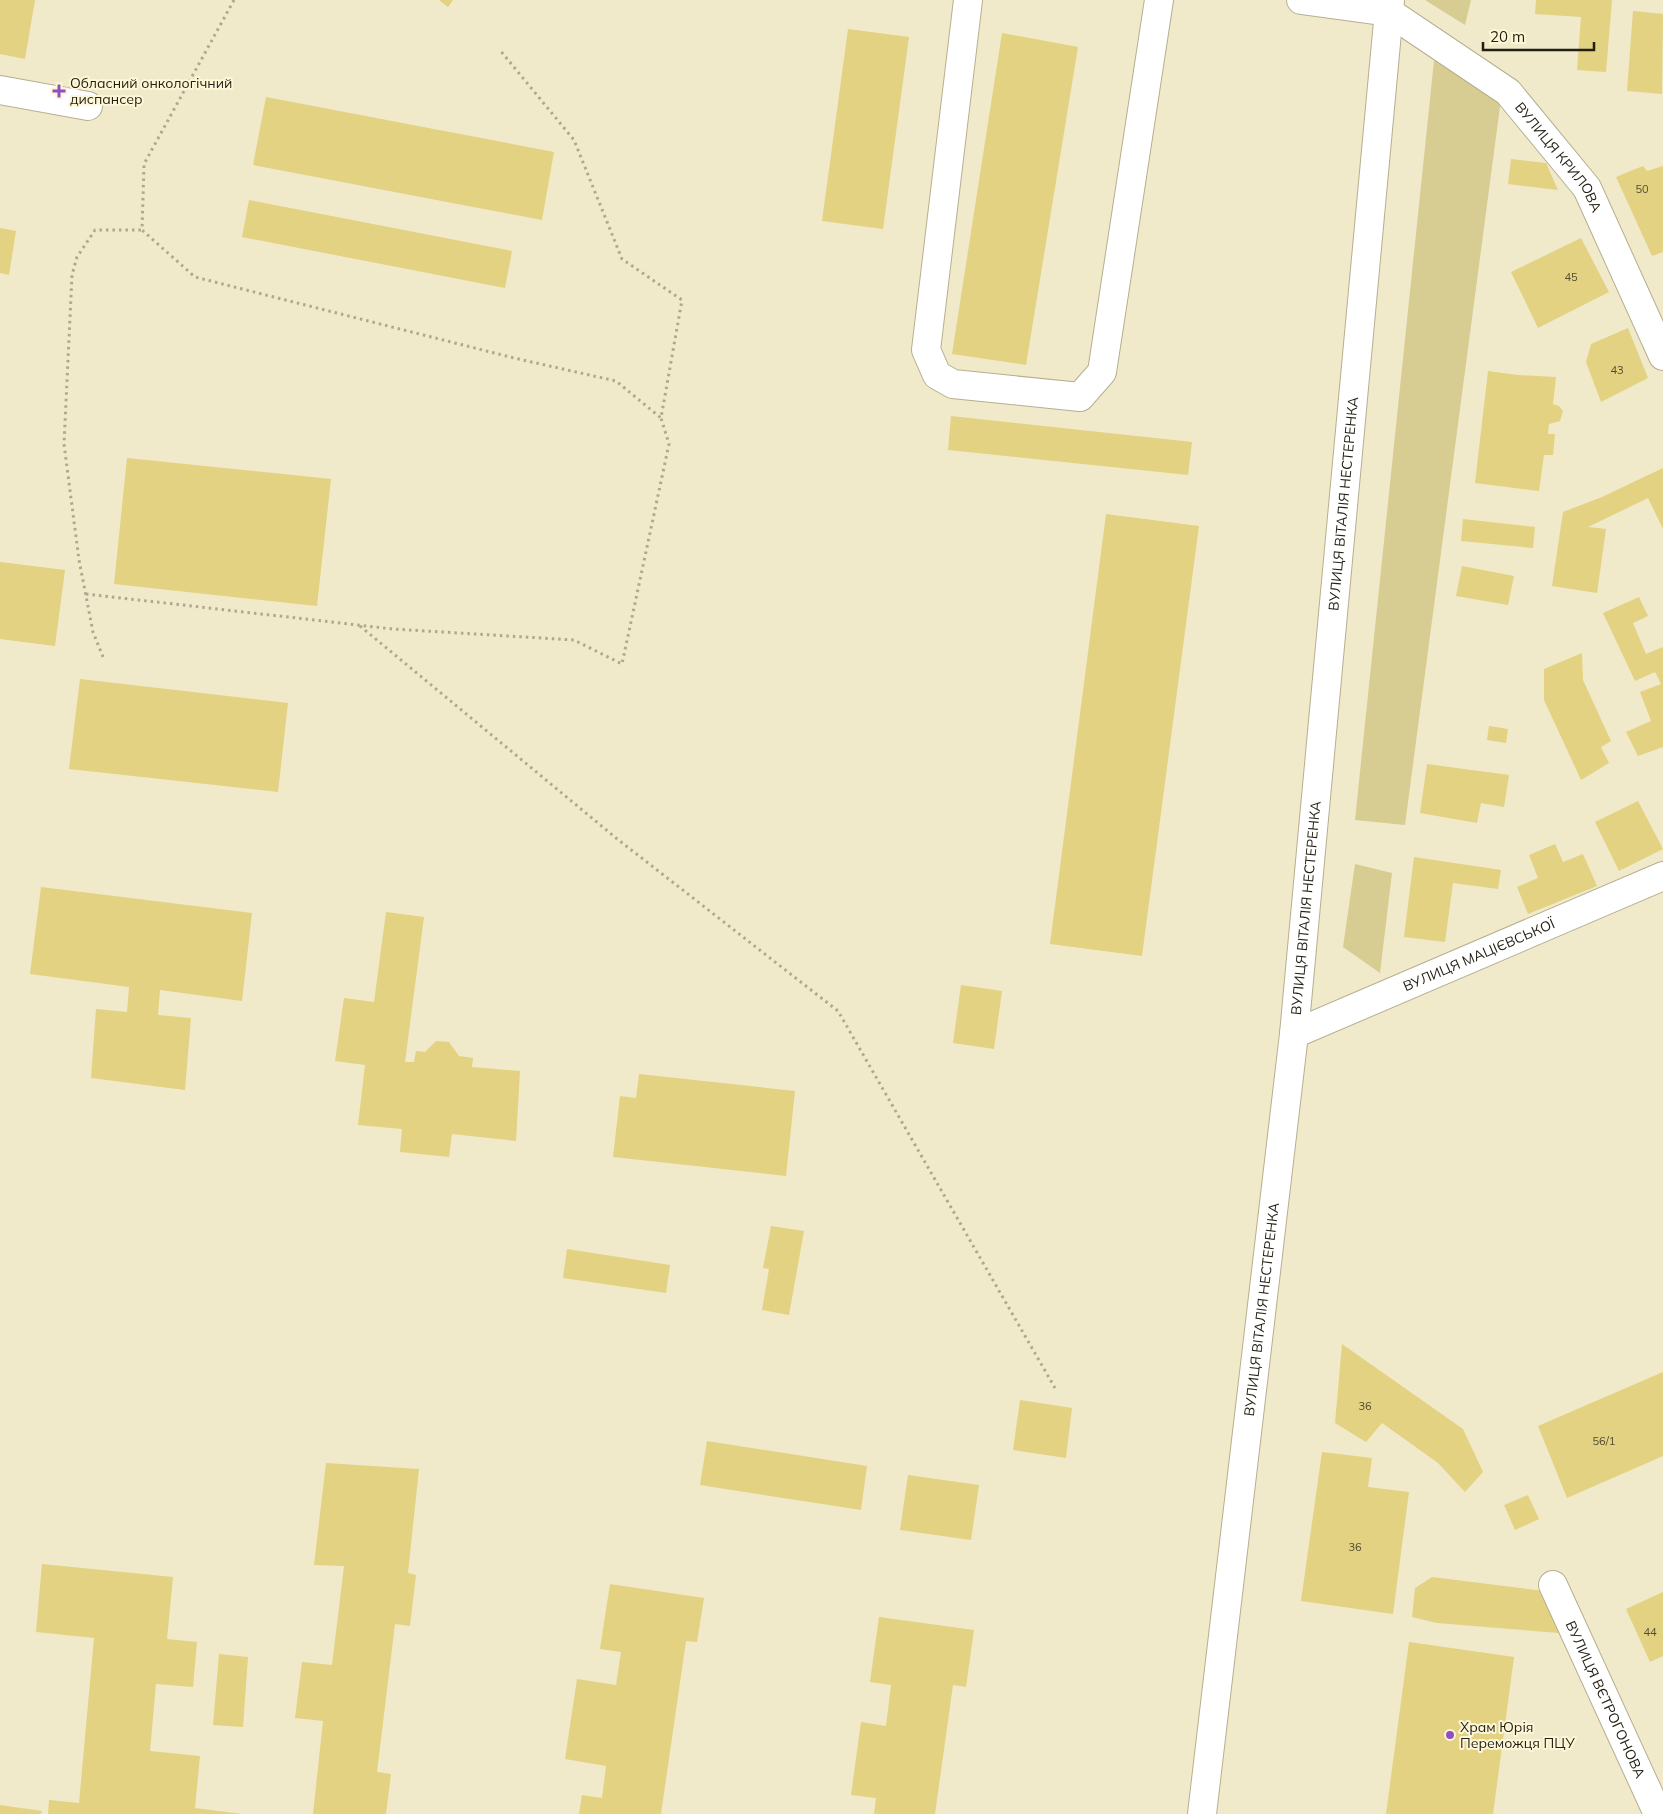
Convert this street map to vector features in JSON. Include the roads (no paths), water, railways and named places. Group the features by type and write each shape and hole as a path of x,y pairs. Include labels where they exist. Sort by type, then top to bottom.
{"street":[{"path":"968,0 926,350 937,375 953,384 1080,397 1102,372 1159,0"},
{"path":"1301,0 1390,6"},
{"name":"ВУЛИЦЯ КРИЛОВА","path":"1390,6 1508,92 1586,188 1663,356"},
{"name":"ВУЛИЦЯ ВІТАЛІЯ НЕСТЕРЕНКА","path":"1202,1814 1294,1034 1390,6"},
{"path":"0,90 88,106"},
{"name":"ВУЛИЦЯ МАЦІЄВСЬКОЇ","path":"1294,1034 1663,876"},
{"name":"ВУЛИЦЯ ВЄТРОГОНОВА","path":"1553,1585 1658,1814"}],"place":[{"name":"Обласний онкологічний диспансер","path":"59,91"},
{"name":"Храм Юрія Переможця ПЦУ","path":"1450,1735"}]}
